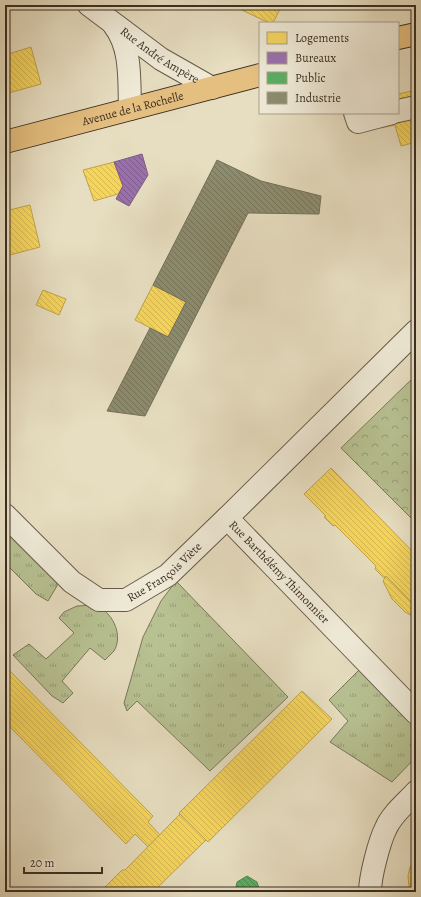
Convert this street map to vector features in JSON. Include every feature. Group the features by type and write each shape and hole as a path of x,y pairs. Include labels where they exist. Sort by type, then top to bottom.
{"main road":[{"path":"399,38 416,34"},
{"name":"Avenue de la Rochelle","path":"5,142 259,75"}],"street":[{"name":"Rue André Ampère","path":"89,5 111,20 161,59 212,88"},
{"name":"Rue André Ampère","path":"111,20 121,34 126,48 129,67 130,109"},
{"path":"399,112 416,107"},
{"path":"355,114 358,122 388,114"},
{"name":"Rue Barthélémy Thimonnier","path":"416,331 227,518 416,713"},
{"name":"Rue François Viète","path":"5,515 72,582 99,600 126,600 168,575 227,518"},
{"path":"370,892 370,882 386,828 399,809 416,792"}],"green space":[{"path":"416,375 416,523 341,448"},
{"path":"5,528 57,580 57,586 48,601 36,594 5,563"},
{"path":"176,581 288,697 210,771 137,701 127,711 124,703 143,637 161,601"},
{"path":"88,605 99,607 109,615 116,626 118,639 114,651 105,660 90,648 62,681 73,693 63,703 52,696 13,655 29,644 46,659 74,633 59,618 64,612 77,606"},
{"path":"359,670 416,727 416,757 392,782 330,742 348,721 329,700"}],"building: Logements":[{"path":"244,5 282,5 274,22 267,22 242,10"},
{"path":"31,47 41,84 5,94 5,55"},
{"path":"416,90 416,142 401,146 395,125 381,128 377,114 399,114 399,94"},
{"path":"114,162 123,186 118,194 94,201 83,170"},
{"path":"30,205 40,247 6,256 5,211"},
{"path":"153,285 186,302 168,337 135,320"},
{"path":"43,290 66,299 59,315 36,305"},
{"path":"5,302 9,318 5,319"},
{"path":"331,468 416,555 416,607 386,576 384,578 375,569 376,566 335,525 333,526 324,517 326,516 304,494"},
{"path":"386,576 416,607 416,618 405,612 392,599 383,581"},
{"path":"5,666 153,816 148,822 160,835 148,847 135,834 126,844 5,722"},
{"path":"302,691 332,719 208,842 179,813"},
{"path":"180,814 206,840 153,892 100,892 122,870 125,870"},
{"path":"416,860 416,892 412,892 409,886 408,876 410,867"}],"building: Bureaux":[{"path":"142,154 148,175 129,206 116,199 123,186 114,162"}],"building: Public":[{"path":"247,876 257,882 259,888 303,889 303,891 330,891 333,888 334,889 333,892 235,892 237,882"}],"building: Industrie":[{"path":"217,160 261,181 321,196 319,214 248,213 145,416 107,411 150,328 168,337 186,302 153,285"}]}
